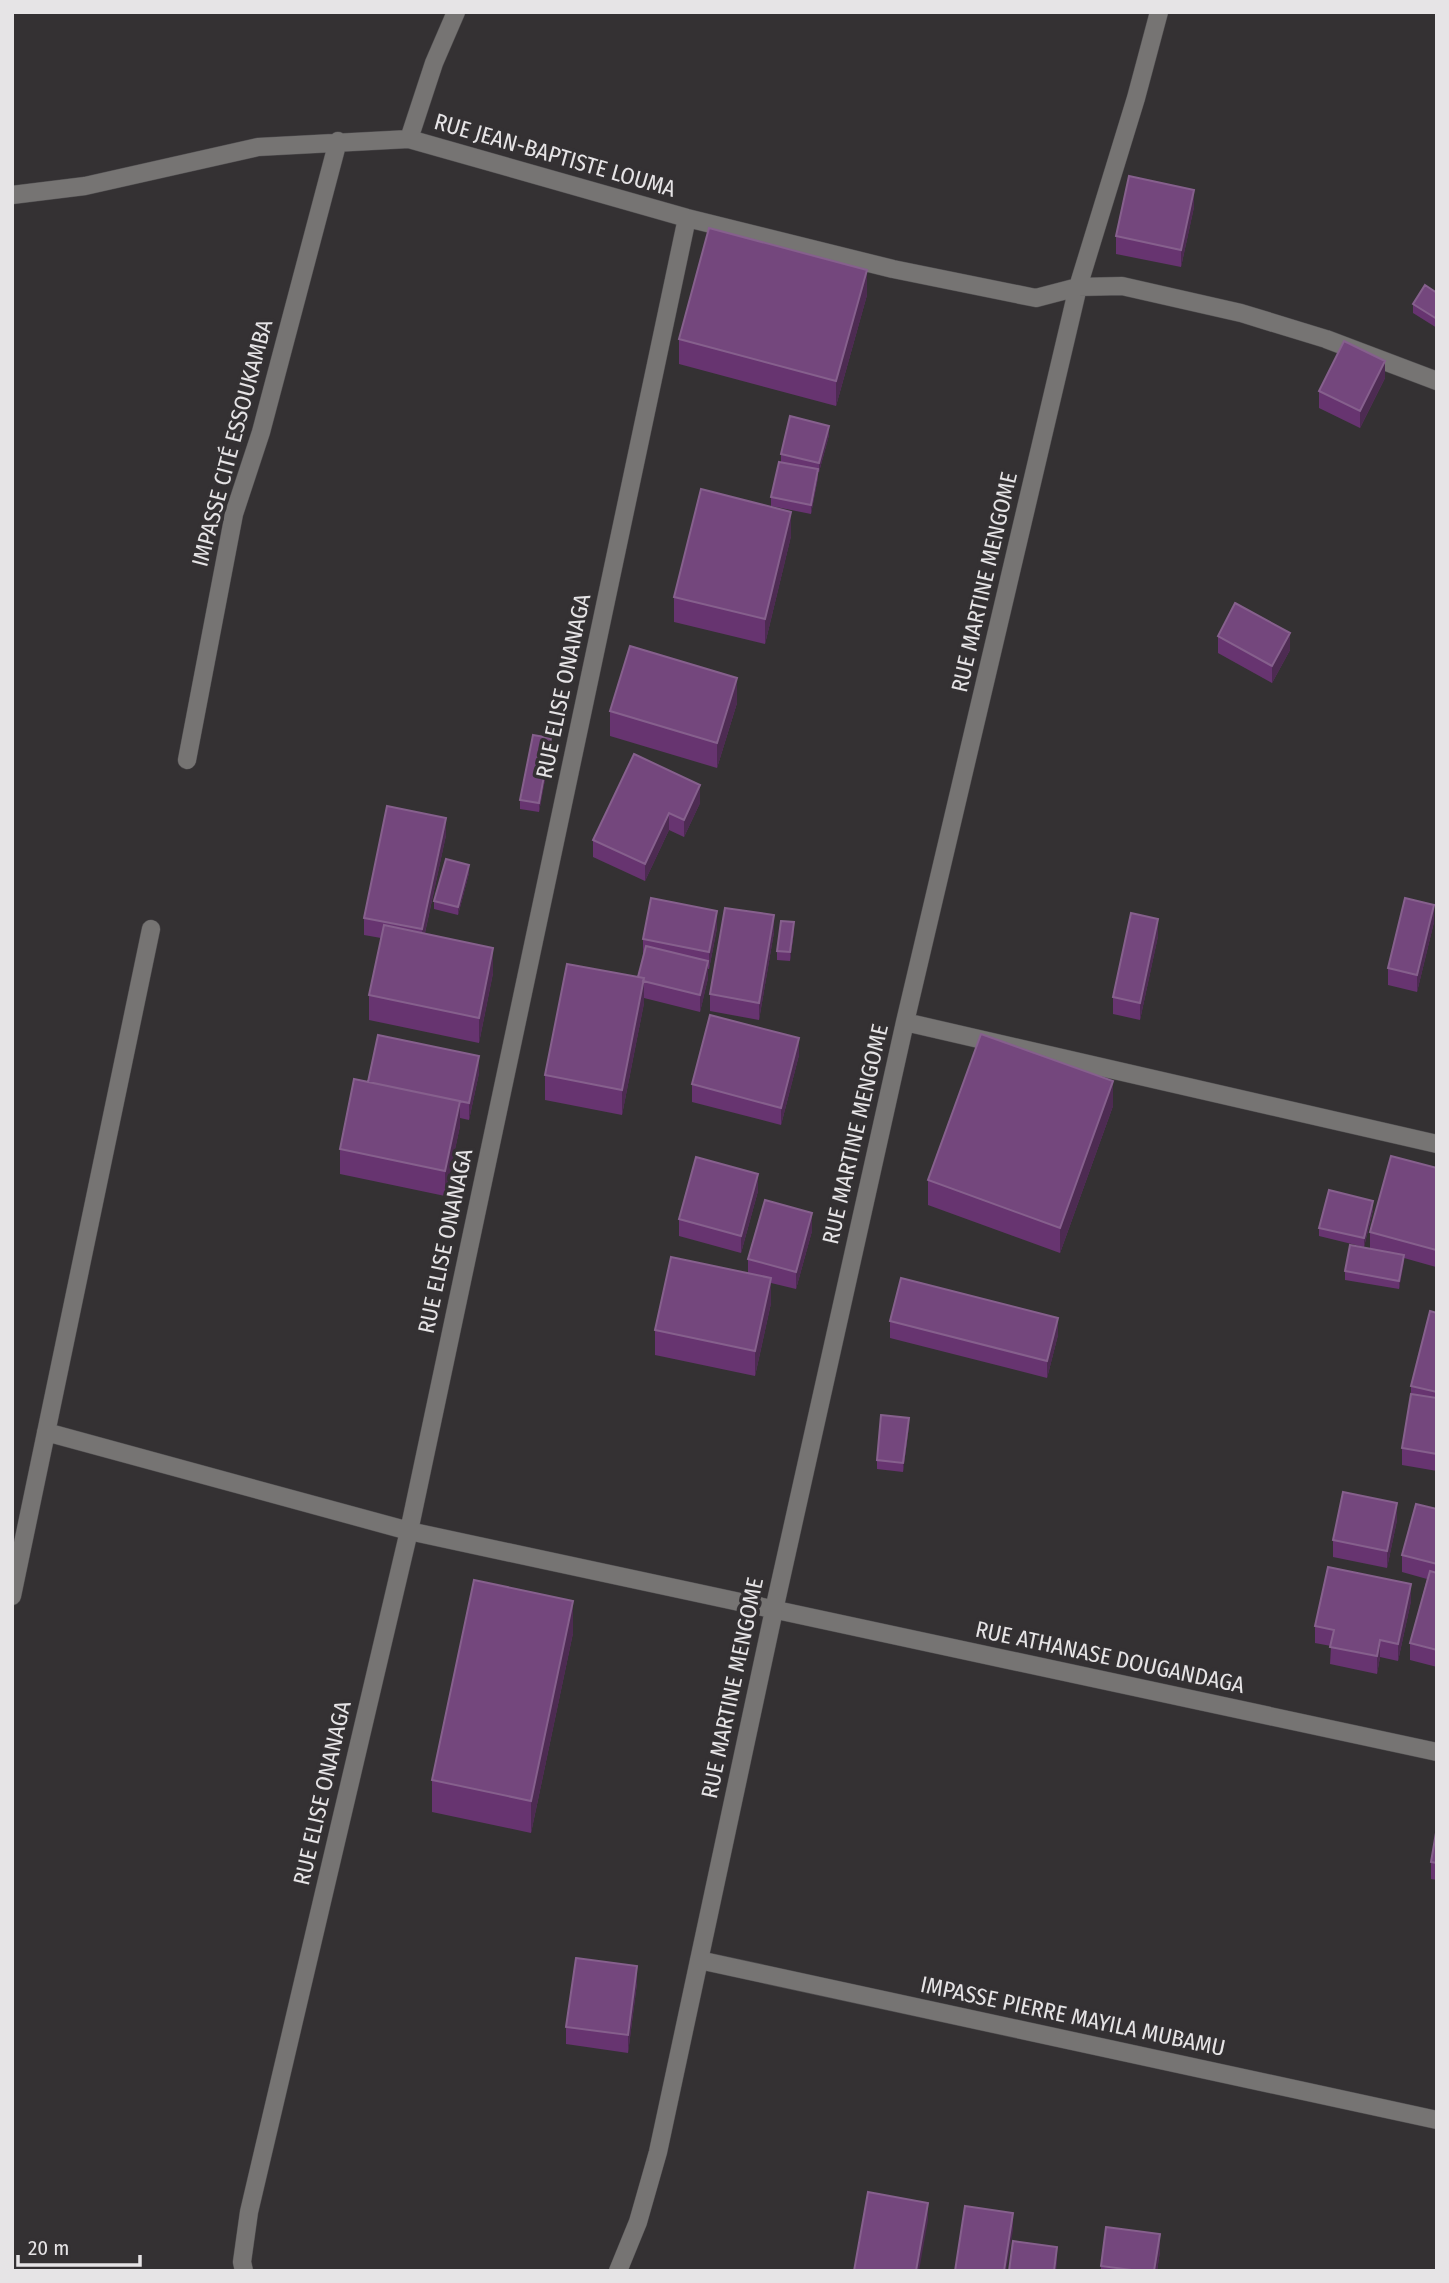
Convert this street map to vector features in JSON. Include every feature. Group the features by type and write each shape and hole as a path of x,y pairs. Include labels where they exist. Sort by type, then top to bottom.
{"street":[{"path":"409,139 434,63 456,12"},
{"name":"RUE MARTINE MENGOME","path":"618,2271 638,2222 658,2152 774,1610 905,1022 1078,287 1136,98 1159,12"},
{"name":"RUE JEAN-BAPTISTE LOUMA","path":"12,195 85,186 258,147 409,139 687,218 893,269 1036,299 1078,287 1122,286 1241,313 1326,339 1437,381"},
{"name":"IMPASSE CITÉ ESSOUKAMBA","path":"187,760 234,514 261,432 338,141"},
{"name":"RUE ELISE ONANAGA","path":"244,2271 242,2262 250,2211 409,1531 687,218"},
{"path":"12,1596 150,929"},
{"path":"905,1022 1437,1144"},
{"name":"RUE ATHANASE DOUGANDAGA","path":"46,1432 409,1531 1437,1752"},
{"name":"IMPASSE PIERRE MAYILA MUBAMU","path":"699,1961 1437,2120"}],"building":[{"path":"1129,176 1194,190 1181,250 1116,236"},
{"path":"709,228 867,270 836,381 679,339"},
{"path":"1425,285 1437,293 1437,319 1413,304"},
{"path":"1344,341 1385,361 1360,411 1319,391"},
{"path":"790,416 829,426 819,463 781,454"},
{"path":"779,462 818,469 811,505 771,497"},
{"path":"701,489 791,512 765,619 674,597"},
{"path":"1235,603 1290,633 1272,666 1218,636"},
{"path":"630,646 737,678 717,743 610,711"},
{"path":"533,735 551,738 539,803 520,800"},
{"path":"634,754 700,785 684,820 669,813 645,864 593,840"},
{"path":"387,806 446,818 422,929 364,918"},
{"path":"446,859 469,865 458,907 434,901"},
{"path":"651,898 717,911 709,952 643,939"},
{"path":"1405,898 1434,905 1417,975 1388,968"},
{"path":"725,908 774,915 759,1003 710,994"},
{"path":"1131,913 1158,919 1140,1003 1113,997"},
{"path":"781,921 794,922 790,952 777,951"},
{"path":"384,925 493,948 479,1018 369,995"},
{"path":"646,946 708,961 700,995 643,981 644,978 638,977"},
{"path":"567,964 644,978 622,1090 545,1075"},
{"path":"710,1015 799,1038 781,1108 692,1084"},
{"path":"981,1034 1113,1081 1060,1228 928,1180"},
{"path":"378,1035 479,1056 469,1103 368,1082"},
{"path":"354,1079 460,1101 445,1171 340,1149"},
{"path":"1391,1156 1437,1168 1436,1250 1370,1232"},
{"path":"696,1157 758,1174 741,1236 679,1219"},
{"path":"1329,1190 1373,1201 1364,1238 1319,1228"},
{"path":"765,1200 812,1213 796,1272 748,1259"},
{"path":"1350,1245 1404,1255 1399,1281 1345,1271"},
{"path":"671,1257 771,1278 755,1351 655,1330"},
{"path":"901,1278 1058,1318 1047,1361 890,1321"},
{"path":"1430,1311 1437,1313 1437,1392 1411,1386"},
{"path":"1411,1394 1437,1398 1437,1454 1402,1448"},
{"path":"881,1415 909,1418 903,1463 877,1460"},
{"path":"1343,1492 1397,1503 1387,1551 1333,1540"},
{"path":"1416,1504 1437,1509 1437,1564 1402,1555"},
{"path":"1328,1567 1411,1584 1398,1644 1380,1640 1377,1656 1330,1647 1334,1630 1315,1626"},
{"path":"1430,1571 1437,1573 1437,1650 1410,1643"},
{"path":"474,1580 573,1601 531,1801 432,1780"},
{"path":"1437,1827 1437,1863 1431,1862"},
{"path":"576,1958 637,1966 628,2035 566,2027"},
{"path":"868,2192 928,2203 916,2271 854,2271"},
{"path":"965,2206 1013,2213 1004,2271 955,2271"},
{"path":"1106,2227 1160,2234 1154,2271 1101,2266"},
{"path":"1013,2241 1057,2247 1054,2271 1009,2271"}]}
